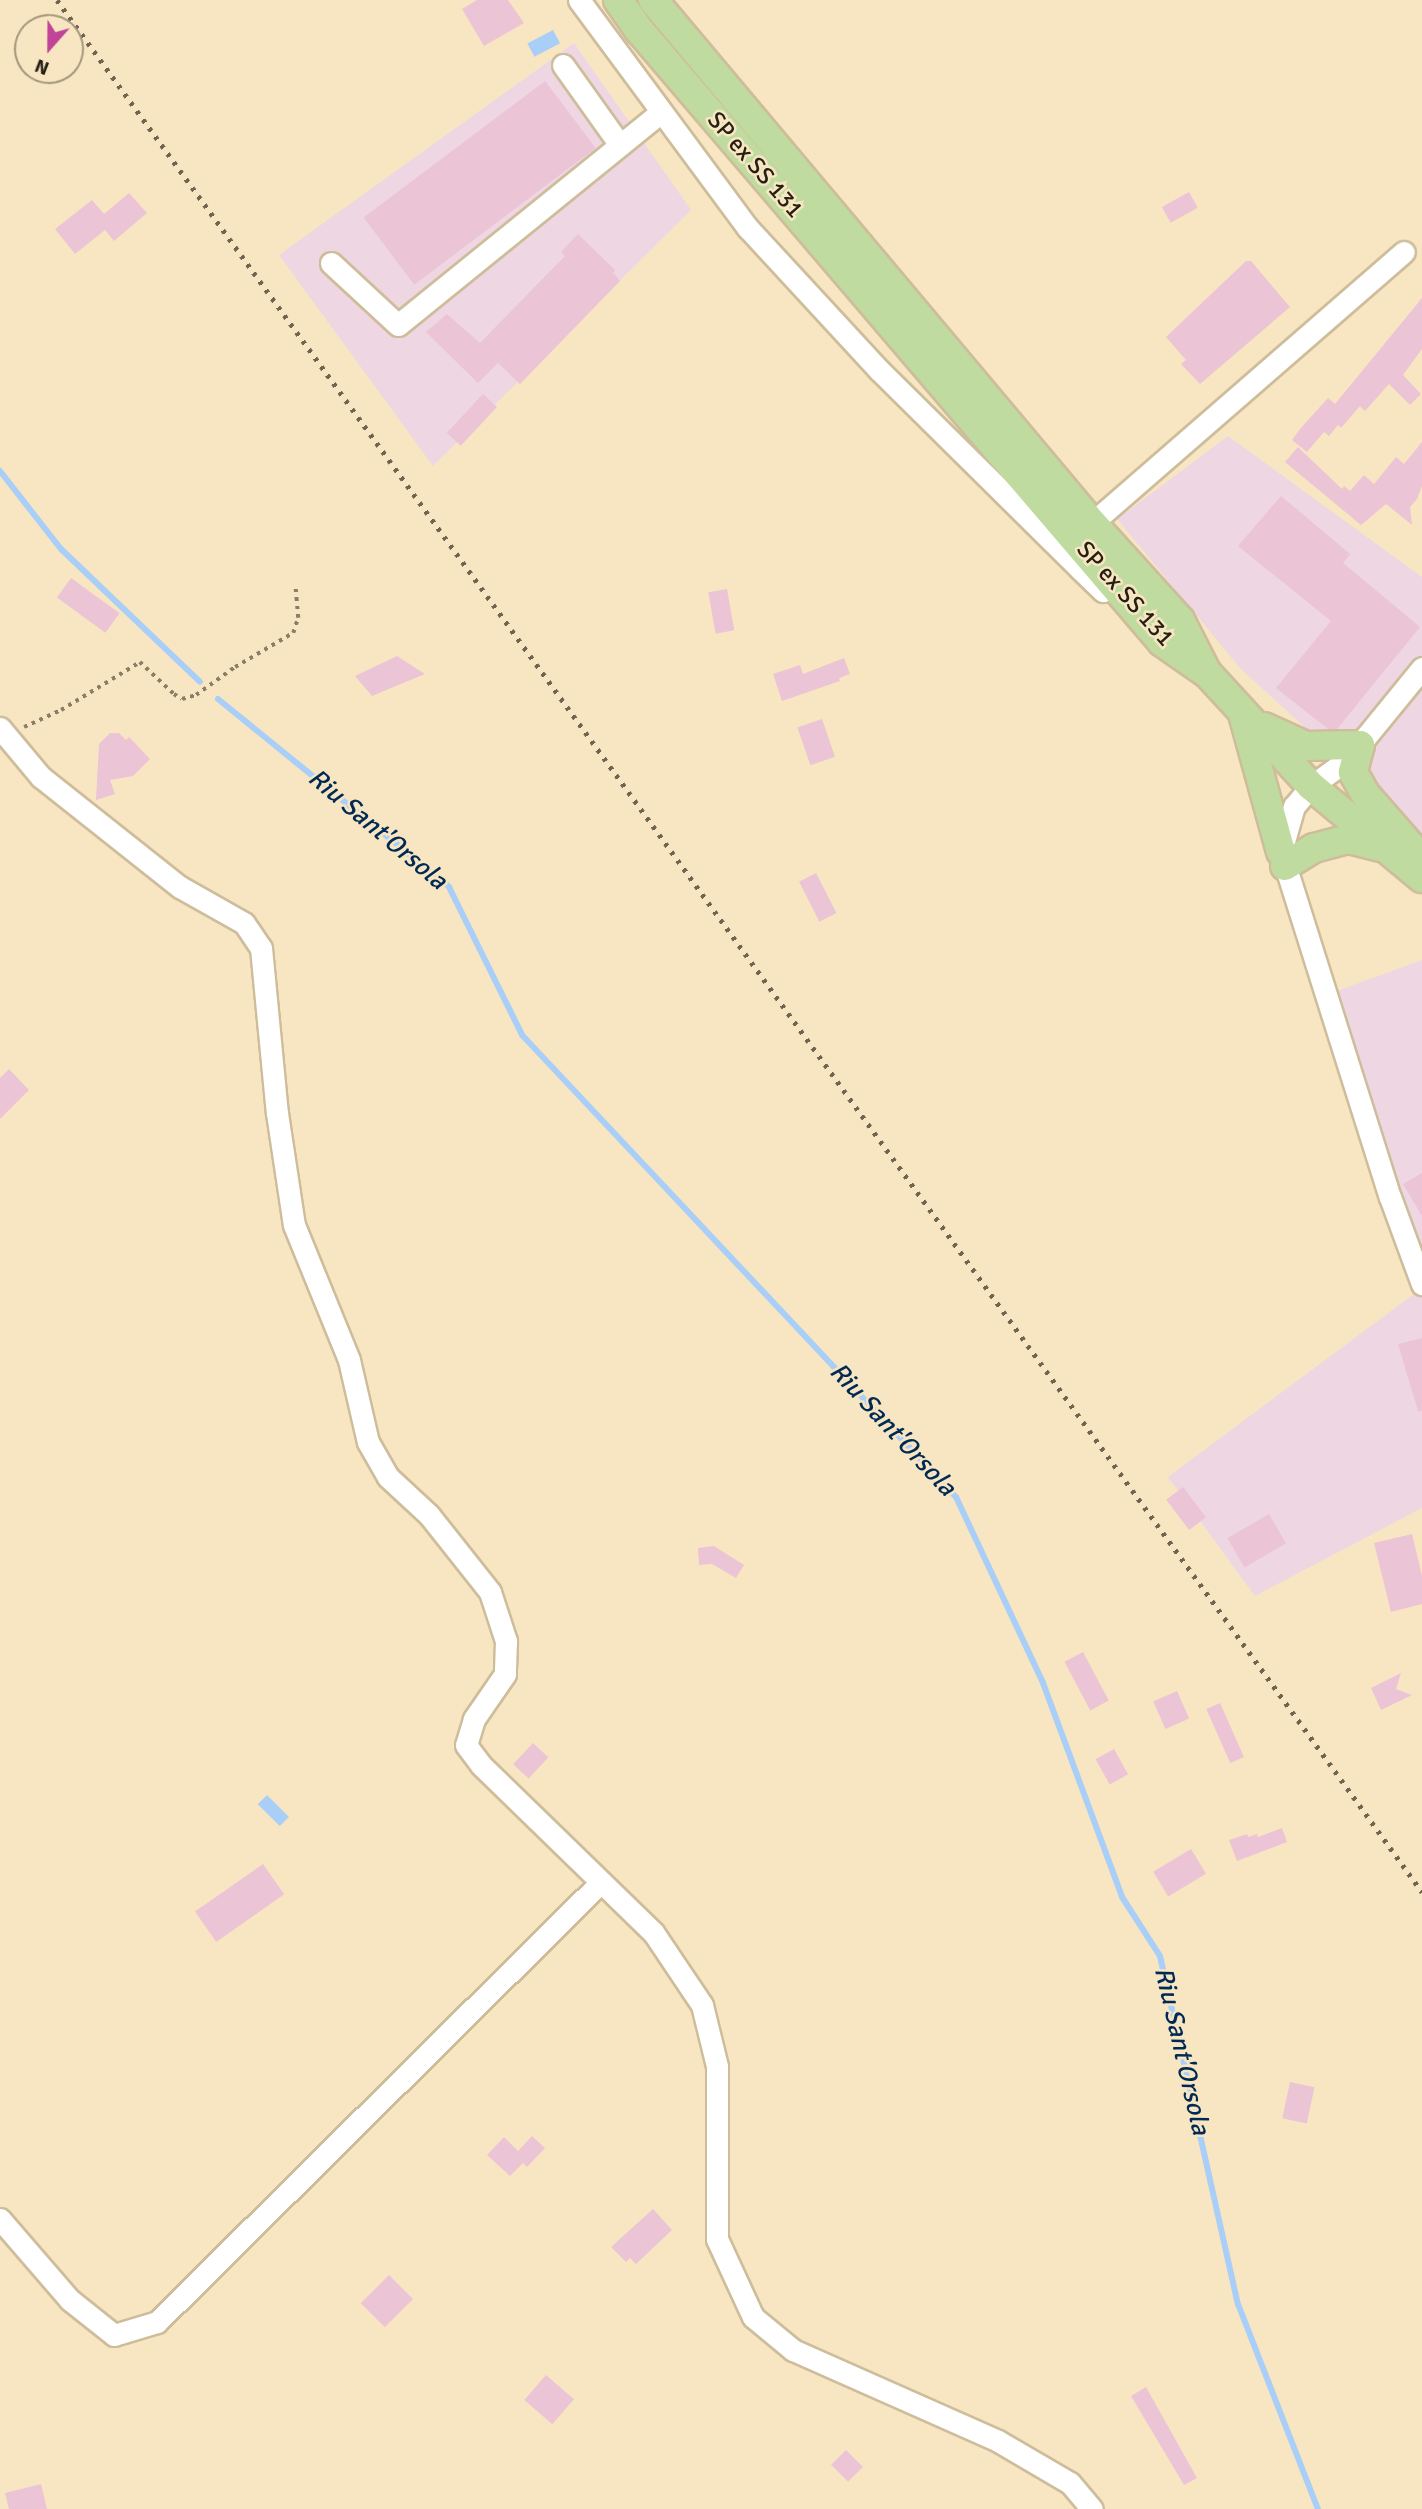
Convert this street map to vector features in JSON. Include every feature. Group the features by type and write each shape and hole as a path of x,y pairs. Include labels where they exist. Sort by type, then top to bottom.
{"main road":[{"name":"SP ex SS 131","path":"618,0 640,31 1162,642 1208,674"},
{"name":"SP ex SS 131","path":"653,0 1092,523 1180,620 1208,674"},
{"path":"1208,674 1311,786 1422,878"},
{"path":"1246,715 1306,746 1360,745 1353,772 1366,795 1422,859"},
{"path":"1246,715 1283,859 1348,839 1386,849"}],"street":[{"path":"579,0 660,113 748,228 879,370 1103,591 1116,586"},
{"path":"563,65 620,145"},
{"path":"331,263 398,325 660,113"},
{"path":"1092,523 1404,252"},
{"path":"1422,668 1348,760 1311,786 1294,806 1283,859 1390,1197 1422,1284"},
{"path":"3,732 41,777 180,887 244,923 261,948 277,1113 294,1224 349,1360 368,1442 388,1477 429,1515 490,1592 506,1641 505,1674 474,1719 466,1745 481,1765 653,1932 702,2005 717,2066 717,2239 753,2317 793,2350 998,2441 1070,2483 1092,2509"},
{"path":"0,2218 70,2300 114,2335 157,2322 601,1882"}],"path":[{"path":"3,732 61,709 140,662 182,699 196,695 235,667 293,633 298,618 295,585"}],"shaded area":[{"path":"574,43 691,210 433,466 279,255"},
{"path":"1228,436 1422,577 1422,835 1241,669 1117,519"},
{"path":"1422,960 1422,1286 1334,992"},
{"path":"1422,1288 1422,1508 1255,1596 1168,1477"}],"water":[{"path":"553,30 560,43 534,57 527,44"},
{"path":"267,1795 289,1817 280,1826 258,1804"}],"building":[{"path":"477,0 508,0 524,23 484,46 462,9"},
{"path":"545,81 596,148 414,285 364,218"},
{"path":"1189,192 1198,208 1171,223 1162,207"},
{"path":"129,193 147,213 114,241 105,230 75,254 55,229 92,200 104,214"},
{"path":"578,234 615,270 613,273 620,281 520,384 498,363 478,383 426,332 447,314 480,343 565,256 561,252"},
{"path":"1246,261 1251,261 1290,307 1200,384 1181,364 1186,360 1166,337"},
{"path":"1422,298 1422,349 1403,375 1421,394 1410,405 1389,384 1365,411 1360,406 1341,428 1338,425 1329,436 1324,432 1307,452 1292,440 1328,398 1335,404"},
{"path":"483,394 497,407 461,446 447,433"},
{"path":"1422,442 1422,486 1417,499 1410,507 1412,525 1386,504 1361,525 1285,462 1298,447 1342,489 1344,486 1350,491 1364,475 1374,484 1396,457 1404,464"},
{"path":"1281,496 1350,554 1343,563 1420,627 1337,729 1328,729 1276,688 1331,621 1238,546"},
{"path":"71,578 120,613 105,633 57,597"},
{"path":"727,589 734,630 716,634 708,592"},
{"path":"397,656 425,674 372,696 355,676"},
{"path":"844,658 850,674 839,678 840,681 782,701 773,674 800,665 803,674"},
{"path":"822,719 835,757 810,765 797,727"},
{"path":"110,733 119,733 126,740 129,737 150,759 133,776 110,780 115,794 96,800 99,744"},
{"path":"816,873 836,913 820,922 799,882"},
{"path":"9,1069 29,1090 0,1119 0,1078"},
{"path":"1422,1173 1422,1216 1403,1184"},
{"path":"1422,1338 1422,1411 1418,1411 1398,1344"},
{"path":"1183,1487 1206,1517 1189,1530 1166,1500"},
{"path":"1269,1514 1286,1543 1244,1567 1227,1538"},
{"path":"1412,1534 1422,1576 1422,1604 1391,1612 1374,1543"},
{"path":"714,1546 744,1565 736,1578 712,1564 699,1565 698,1548"},
{"path":"1083,1652 1109,1701 1090,1710 1064,1662"},
{"path":"1401,1673 1396,1689 1412,1695 1381,1710 1371,1688"},
{"path":"1177,1691 1189,1718 1165,1729 1153,1702"},
{"path":"1220,1703 1244,1757 1230,1763 1206,1709"},
{"path":"533,1743 548,1757 529,1779 513,1764"},
{"path":"1114,1749 1128,1774 1110,1785 1096,1759"},
{"path":"1282,1828 1287,1842 1237,1861 1229,1840 1247,1834 1248,1837 1257,1834 1258,1837"},
{"path":"1191,1849 1206,1874 1168,1897 1153,1872"},
{"path":"263,1864 284,1894 216,1942 195,1912"},
{"path":"1290,2082 1314,2087 1307,2123 1282,2118"},
{"path":"532,2136 545,2148 527,2167 523,2163 510,2176 487,2155 504,2137 518,2151"},
{"path":"653,2209 672,2230 636,2264 630,2258 626,2262 611,2247"},
{"path":"389,2275 413,2299 385,2327 361,2303"},
{"path":"546,2375 574,2399 552,2424 524,2400"},
{"path":"1146,2387 1197,2478 1184,2485 1131,2396"},
{"path":"846,2450 863,2467 848,2482 831,2465"},
{"path":"41,2484 47,2509 9,2509 5,2493"}],"waterway":[{"name":"Riu Sant'Orsola","path":"0,471 61,549 200,682"},
{"name":"Riu Sant'Orsola","path":"218,699 449,887 522,1035 956,1497 1043,1683 1122,1897 1160,1956 1238,2304 1318,2509"}],"railway":[{"path":"57,0 1422,1892"}]}
